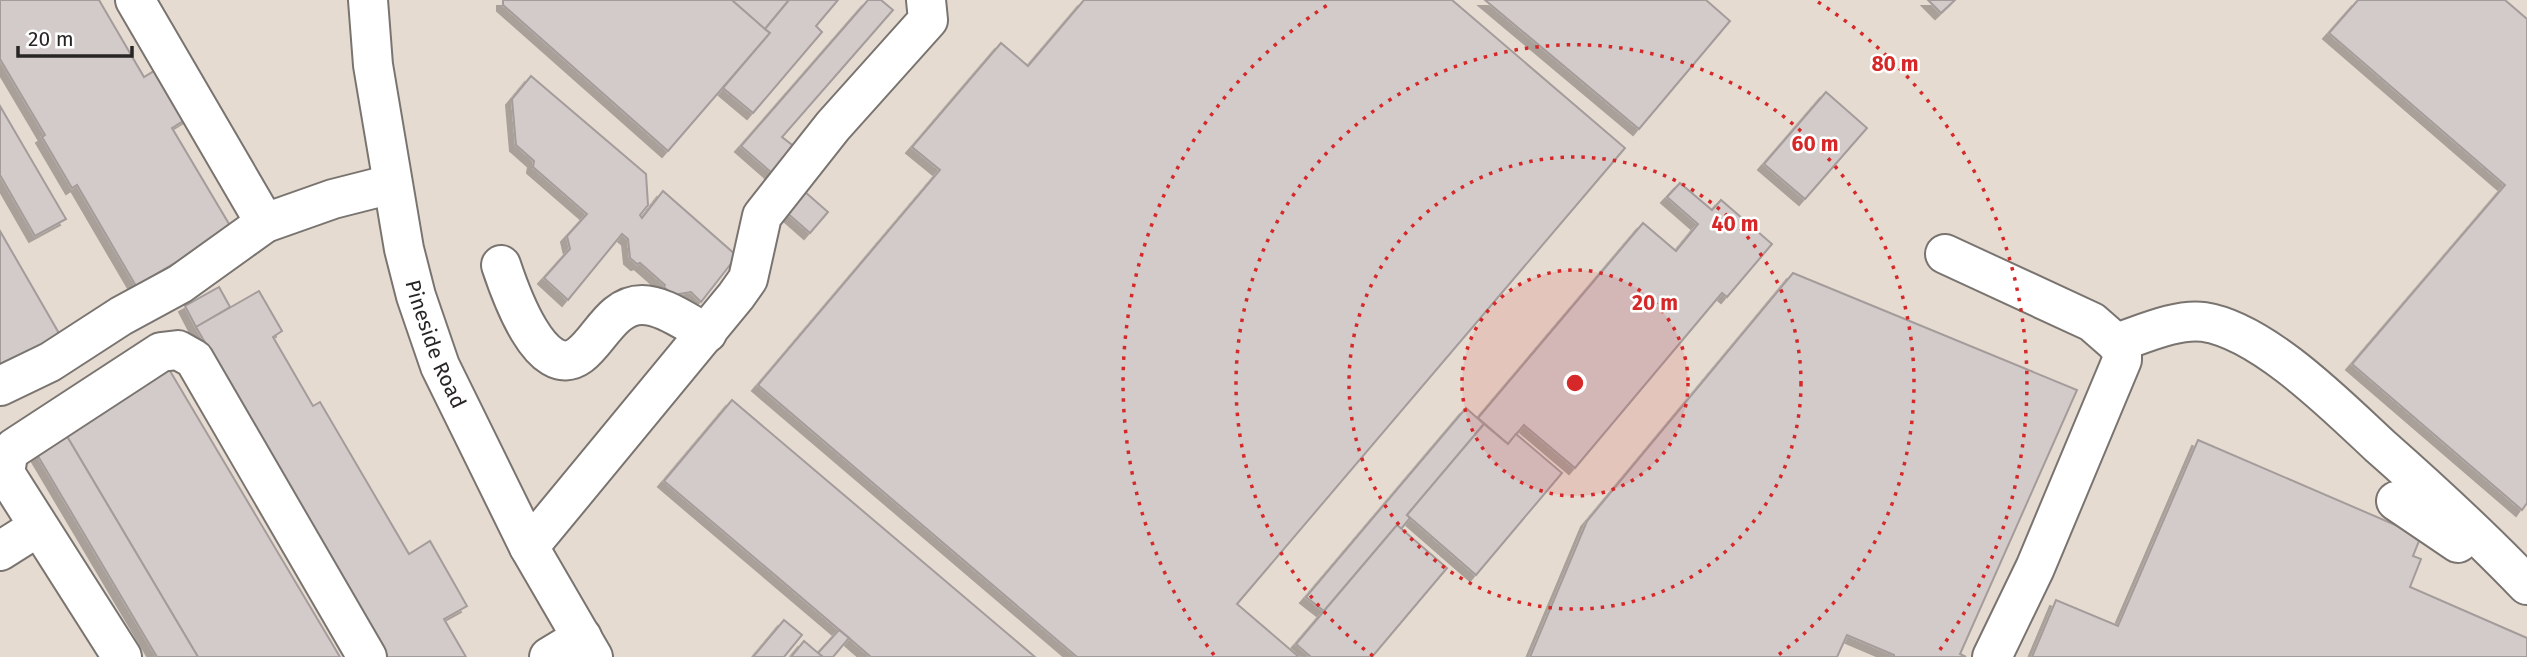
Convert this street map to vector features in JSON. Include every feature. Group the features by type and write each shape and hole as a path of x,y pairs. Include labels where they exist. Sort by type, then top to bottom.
{"street":[{"path":"135,0 265,223"},
{"name":"Pineside Road","path":"368,0 373,65 407,261 440,366 529,547 587,647"},
{"path":"529,547 707,333 748,279 762,216 834,126 928,20 926,0"},
{"path":"0,386 50,362 121,316 180,284 265,223 333,199 392,184"},
{"path":"1945,254 2092,323 2122,352 2122,360 2035,568 1992,657"},
{"path":"501,265 525,325 545,351 559,359 567,360 579,356 611,319 642,305 660,309 707,333"},
{"path":"2116,344 2162,327 2202,321 2234,331 2299,372 2479,536 2527,585"},
{"path":"122,657 5,473 8,455 50,423 161,352 178,350 194,359 367,657"},
{"path":"2396,501 2527,591"},
{"path":"0,551 38,527"},
{"path":"549,657 587,647"}],"shaded area":[{"path":"0,0 2527,0 2527,657 0,657"}],"building":[{"path":"0,0 99,0 144,77 167,63 196,113 172,128 232,229 136,286 77,185 72,188 42,137 45,135 0,59"},
{"path":"503,0 732,0 770,33 668,151 503,5"},
{"path":"732,0 789,0 765,29"},
{"path":"789,0 838,0 816,26 822,32 753,113 723,88 770,33 765,29"},
{"path":"868,0 881,0 893,10 782,137 796,148 773,174 741,146"},
{"path":"1084,0 1452,0 1625,148 1237,604 1299,657 1077,657 758,385 940,170 912,147 1001,43 1028,66"},
{"path":"1485,0 1706,0 1730,21 1639,129"},
{"path":"1928,0 1955,0 1941,13"},
{"path":"2358,0 2505,0 2527,19 2527,503 2522,510 2352,364 2505,185 2329,33"},
{"path":"531,76 646,174 648,205 640,215 642,218 663,191 737,256 701,302 691,292 673,295 640,263 637,264 630,258 628,239 622,234 568,300 544,278 570,249 567,236 587,214 533,167 534,161 516,145 512,99"},
{"path":"1826,92 1867,128 1805,199 1764,164"},
{"path":"0,106 66,219 35,236 0,175"},
{"path":"1680,183 1712,210 1721,200 1772,244 1727,297 1722,293 1575,468 1524,425 1508,444 1478,418 1643,223 1676,251 1698,224 1667,197"},
{"path":"796,184 828,212 810,233 778,205"},
{"path":"0,231 60,335 0,370"},
{"path":"1793,273 2077,390 1960,654 1966,657 1894,657 1847,635 1837,657 1530,657 1587,521"},
{"path":"219,287 230,307 196,327 185,306"},
{"path":"259,291 282,331 273,337 313,406 320,402 409,554 430,541 467,606 444,619 466,657 381,657 378,640 196,327"},
{"path":"167,366 340,657 198,657 62,428"},
{"path":"732,400 1035,657 871,657 664,481"},
{"path":"1466,408 1484,424 1407,515 1410,518 1401,529 1397,525 1324,611 1306,597"},
{"path":"1484,424 1508,444 1516,434 1562,473 1476,575 1407,515"},
{"path":"62,428 198,657 157,657 32,446"},
{"path":"2198,440 2421,536 2413,556 2421,559 2410,587 2527,638 2527,657 2032,657 2056,600 2118,626"},
{"path":"1397,525 1447,568 1372,657 1311,657 1296,644"},
{"path":"784,620 802,635 784,657 753,657"},
{"path":"839,630 849,638 833,657 823,657 818,653"},
{"path":"804,641 818,653 823,657 791,657"}]}
